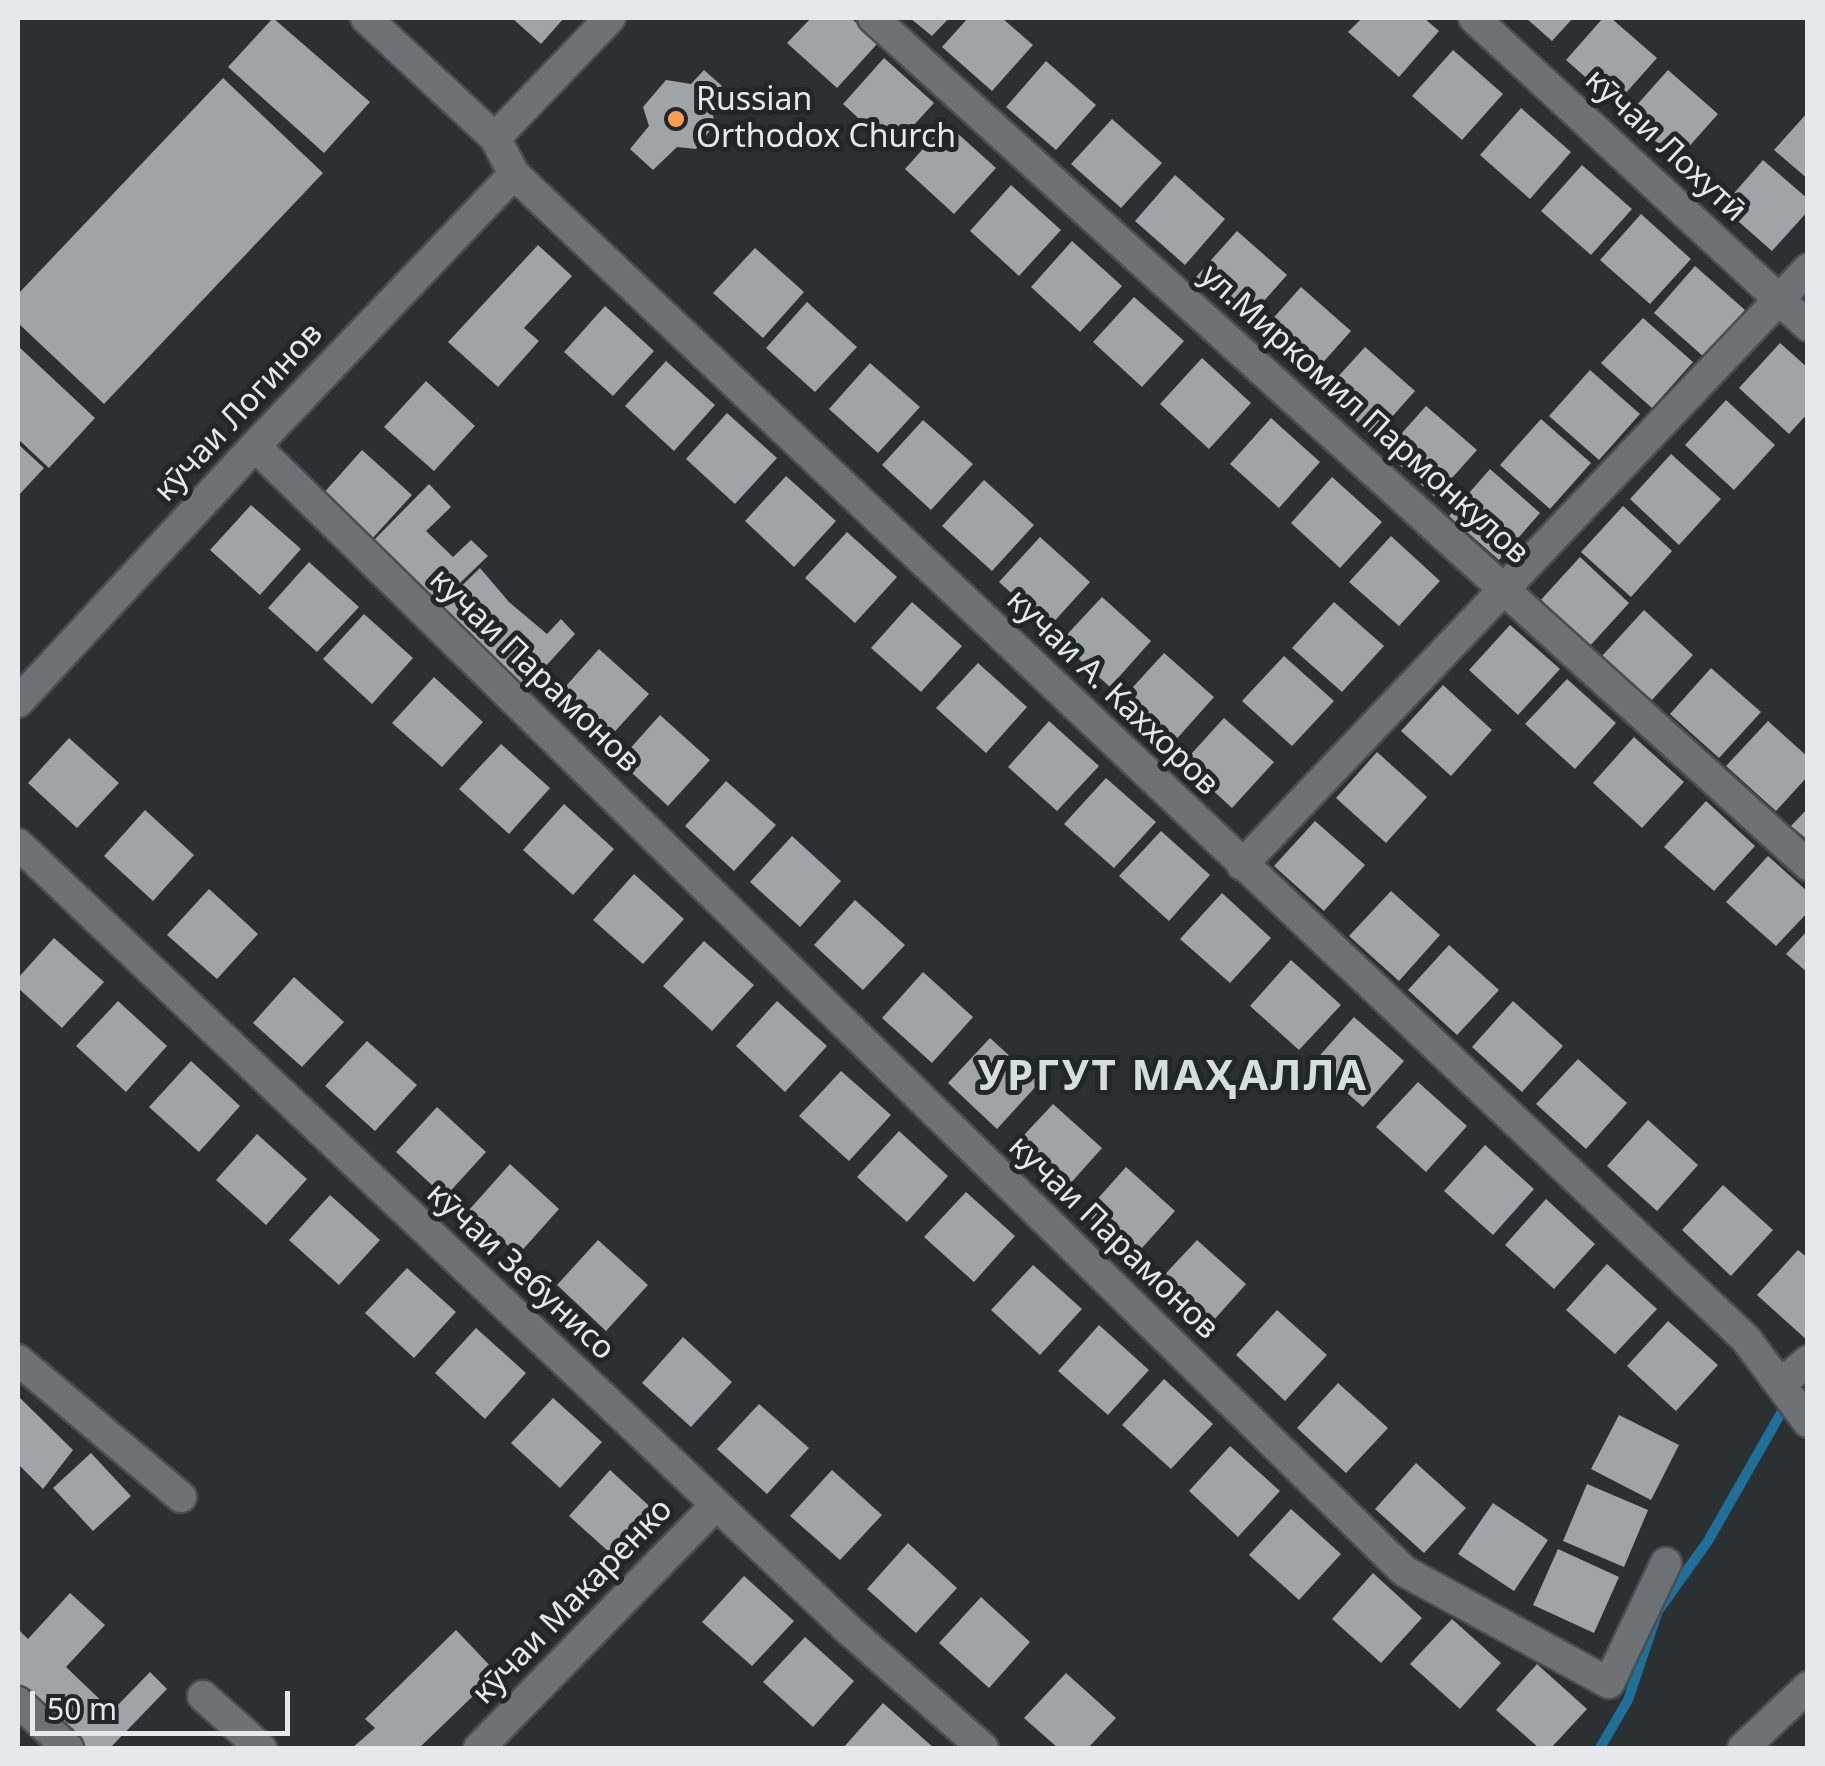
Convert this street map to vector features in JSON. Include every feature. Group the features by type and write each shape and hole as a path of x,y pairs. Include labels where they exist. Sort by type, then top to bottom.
{"street":[{"name":"кучаи А. Каххоров","path":"366,18 495,138 514,174 1746,1339 1808,1422"},
{"path":"495,138 610,18"},
{"name":"ул.Миркомил Пармонкулов","path":"872,18 1808,865"},
{"name":"кӯчаи Лохутӣ","path":"1474,18 1808,326"},
{"name":"кӯчаи Логинов","path":"18,702 254,446 514,174"},
{"path":"1242,865 1808,269"},
{"name":"кучаи Парамонов","path":"254,446 1404,1571 1609,1683 1666,1563"},
{"name":"кӯчаи Зебунисо","path":"18,844 850,1631 980,1748"},
{"path":"18,1360 181,1497"},
{"path":"1780,1384 1808,1361"},
{"name":"кӯчаи Макаренко","path":"479,1748 716,1505"},
{"path":"1742,1748 1808,1687"},
{"path":"203,1696 261,1748"},
{"path":"18,1702 68,1748"}],"building":[{"path":"273,18 370,102 324,153 228,67"},
{"path":"512,18 564,18 541,44"},
{"path":"811,18 851,18 878,43 837,88 787,43"},
{"path":"910,18 949,18 932,36"},
{"path":"968,18 1002,18 1033,45 992,91 942,47"},
{"path":"1362,18 1424,18 1439,31 1399,77 1348,32"},
{"path":"1526,18 1573,18 1552,41"},
{"path":"1603,18 1611,18 1657,58 1616,104 1566,60"},
{"path":"1453,50 1503,94 1462,140 1412,96"},
{"path":"884,58 934,103 892,149 843,104"},
{"path":"1046,61 1096,105 1056,150 1006,107"},
{"name":"Russian Orthodox Church","path":"704,70 722,86 709,100 715,124 696,149 677,147 653,170 630,149 649,126 643,107 666,80 691,84"},
{"path":"1668,70 1718,114 1677,160 1627,116"},
{"path":"223,78 323,173 104,404 18,323 18,294"},
{"path":"1521,108 1571,152 1530,199 1480,155"},
{"path":"1808,112 1808,179 1774,150"},
{"path":"1112,119 1162,163 1121,208 1071,164"},
{"path":"946,123 996,168 954,214 905,169"},
{"path":"1763,160 1808,199 1808,211 1772,251 1722,207"},
{"path":"1582,165 1632,209 1591,255 1541,211"},
{"path":"1175,175 1225,219 1185,265 1135,221"},
{"path":"1011,185 1061,230 1019,276 970,231"},
{"path":"1641,214 1691,259 1650,304 1600,260"},
{"path":"1237,231 1287,275 1246,321 1196,277"},
{"path":"1072,241 1122,286 1080,332 1031,287"},
{"path":"538,245 572,276 524,328 539,341 498,387 448,342"},
{"path":"755,248 804,292 763,338 713,293"},
{"path":"1695,266 1745,310 1704,357 1654,313"},
{"path":"1301,287 1351,331 1310,377 1260,333"},
{"path":"1134,297 1184,341 1142,387 1093,342"},
{"path":"807,302 857,347 815,392 766,348"},
{"path":"605,306 654,351 613,396 564,352"},
{"path":"1643,318 1693,362 1652,408 1601,363"},
{"path":"1780,343 1808,368 1808,413 1789,434 1739,388"},
{"path":"18,346 95,418 49,468 18,439"},
{"path":"1365,347 1415,391 1374,437 1324,392"},
{"path":"1202,358 1251,403 1209,449 1160,404"},
{"path":"666,361 715,405 674,451 625,406"},
{"path":"870,363 920,407 878,453 829,409"},
{"path":"1590,370 1640,414 1599,460 1549,416"},
{"path":"426,381 475,426 434,471 384,427"},
{"path":"1726,400 1775,445 1734,490 1685,445"},
{"path":"1426,406 1477,450 1435,497 1385,452"},
{"path":"727,413 777,458 735,504 686,459"},
{"path":"1271,418 1320,462 1279,508 1230,464"},
{"path":"1541,419 1591,463 1550,509 1500,465"},
{"path":"923,420 973,464 931,510 882,465"},
{"path":"18,444 44,468 18,496"},
{"path":"362,450 412,495 370,541 321,496"},
{"path":"1671,454 1721,499 1679,545 1630,499"},
{"path":"1490,469 1540,513 1499,560 1449,516"},
{"path":"786,476 836,521 794,567 745,521"},
{"path":"1332,477 1382,522 1340,568 1291,523"},
{"path":"984,480 1034,525 992,571 942,526"},
{"path":"429,484 451,507 426,531 453,557 471,540 488,556 437,605 372,542"},
{"path":"251,505 301,549 260,595 210,550"},
{"path":"1623,506 1672,551 1631,597 1581,552"},
{"path":"847,532 897,577 855,623 805,578"},
{"path":"1391,536 1440,581 1399,626 1349,582"},
{"path":"1040,537 1090,582 1049,627 999,582"},
{"path":"1580,557 1629,603 1588,648 1538,603"},
{"path":"309,562 359,607 317,652 268,608"},
{"path":"480,568 509,602 547,634 561,619 575,634 524,690 439,608"},
{"path":"1102,597 1151,641 1110,687 1060,642"},
{"path":"912,602 962,646 921,692 871,648"},
{"path":"1334,602 1384,646 1342,692 1292,648"},
{"path":"1644,610 1693,655 1652,700 1602,656"},
{"path":"364,614 413,658 372,704 323,659"},
{"path":"1510,625 1560,669 1518,715 1469,670"},
{"path":"599,649 649,694 607,740 558,695"},
{"path":"1164,653 1214,697 1173,743 1123,698"},
{"path":"1284,656 1334,701 1292,746 1242,701"},
{"path":"978,663 1027,707 986,753 936,708"},
{"path":"1711,668 1761,712 1719,758 1670,714"},
{"path":"434,677 483,722 442,767 392,723"},
{"path":"1567,679 1616,723 1575,769 1525,724"},
{"path":"1443,685 1492,730 1451,776 1401,731"},
{"path":"660,715 710,760 668,806 619,761"},
{"path":"1224,718 1274,762 1232,808 1183,763"},
{"path":"1049,721 1099,766 1057,811 1008,767"},
{"path":"1768,721 1808,757 1808,776 1776,811 1726,766"},
{"path":"1634,737 1684,782 1642,828 1593,783"},
{"path":"69,738 119,783 77,828 28,783"},
{"path":"501,744 550,788 509,834 459,789"},
{"path":"1377,752 1427,797 1386,843 1336,798"},
{"path":"1106,778 1156,822 1114,868 1064,824"},
{"path":"726,781 776,825 734,871 685,826"},
{"path":"1706,801 1755,846 1714,891 1664,847"},
{"path":"564,804 614,849 573,895 523,850"},
{"path":"1808,808 1808,840 1791,826"},
{"path":"145,810 194,855 153,901 104,856"},
{"path":"1315,821 1365,865 1324,911 1274,866"},
{"path":"1161,831 1210,875 1169,921 1119,876"},
{"path":"792,836 841,881 800,927 750,882"},
{"path":"1768,856 1808,892 1808,912 1776,946 1726,902"},
{"path":"634,874 684,919 643,964 593,920"},
{"path":"209,889 258,934 217,979 167,935"},
{"path":"1391,891 1440,935 1399,981 1349,936"},
{"path":"1222,893 1271,938 1230,983 1180,939"},
{"path":"855,900 905,945 863,990 814,945"},
{"path":"1808,930 1808,973 1786,954"},
{"path":"54,938 104,982 62,1028 18,988 18,978"},
{"path":"704,941 754,985 712,1031 663,986"},
{"path":"1449,945 1499,990 1457,1035 1408,990"},
{"path":"1291,960 1341,1005 1299,1050 1250,1006"},
{"path":"923,972 973,1017 932,1063 882,1018"},
{"path":"294,977 344,1022 302,1067 253,1023"},
{"path":"118,1001 167,1046 126,1092 76,1046"},
{"path":"777,1001 827,1046 785,1092 736,1046"},
{"path":"1513,1001 1563,1046 1522,1092 1472,1047"},
{"path":"1354,1017 1404,1061 1363,1107 1313,1063"},
{"path":"990,1038 1039,1083 997,1129 948,1083"},
{"path":"367,1041 417,1085 375,1131 325,1086"},
{"path":"1578,1059 1627,1103 1586,1149 1536,1104"},
{"path":"191,1061 240,1106 199,1152 149,1107"},
{"path":"841,1071 891,1115 849,1161 799,1116"},
{"path":"1418,1082 1467,1126 1426,1172 1376,1127"},
{"path":"1053,1104 1102,1148 1061,1194 1011,1149"},
{"path":"437,1107 486,1152 445,1197 396,1152"},
{"path":"1648,1120 1698,1165 1657,1211 1607,1166"},
{"path":"899,1131 948,1176 907,1222 857,1177"},
{"path":"257,1134 307,1179 266,1225 216,1180"},
{"path":"1485,1145 1534,1189 1493,1235 1444,1191"},
{"path":"510,1164 559,1209 518,1255 469,1210"},
{"path":"1126,1167 1175,1211 1134,1257 1085,1213"},
{"path":"1723,1185 1773,1230 1731,1276 1682,1230"},
{"path":"966,1192 1015,1236 974,1282 924,1237"},
{"path":"330,1195 380,1240 339,1285 289,1240"},
{"path":"1546,1199 1595,1244 1554,1289 1505,1245"},
{"path":"598,1240 648,1285 606,1331 557,1285"},
{"path":"1197,1240 1246,1284 1205,1330 1155,1285"},
{"path":"1798,1250 1808,1258 1808,1341 1757,1295"},
{"path":"1607,1264 1657,1309 1615,1354 1566,1310"},
{"path":"1033,1265 1082,1309 1040,1355 991,1310"},
{"path":"407,1268 456,1312 414,1358 365,1313"},
{"path":"1277,1310 1327,1355 1285,1401 1236,1355"},
{"path":"1668,1321 1718,1365 1676,1411 1627,1366"},
{"path":"1099,1325 1149,1370 1108,1415 1058,1371"},
{"path":"476,1328 526,1373 485,1419 435,1373"},
{"path":"683,1337 732,1382 691,1427 642,1383"},
{"path":"1164,1379 1213,1424 1171,1469 1122,1425"},
{"path":"1338,1383 1388,1428 1346,1473 1297,1428"},
{"path":"18,1396 73,1450 43,1489 18,1464"},
{"path":"553,1398 602,1442 560,1488 511,1443"},
{"path":"759,1404 809,1448 767,1494 717,1449"},
{"path":"1619,1415 1679,1445 1651,1500 1591,1469"},
{"path":"1230,1446 1280,1491 1238,1537 1189,1491"},
{"path":"91,1453 131,1496 93,1531 53,1488"},
{"path":"1416,1463 1466,1508 1424,1553 1375,1509"},
{"path":"610,1470 659,1515 618,1560 569,1516"},
{"path":"832,1470 882,1515 840,1560 790,1516"},
{"path":"1587,1484 1648,1510 1624,1567 1563,1541"},
{"path":"1493,1503 1548,1540 1514,1591 1458,1554"},
{"path":"1291,1509 1341,1554 1299,1600 1249,1555"},
{"path":"908,1543 957,1588 916,1633 867,1589"},
{"path":"1558,1549 1619,1577 1594,1633 1533,1605"},
{"path":"1373,1573 1422,1618 1381,1663 1332,1619"},
{"path":"744,1576 794,1621 752,1666 702,1622"},
{"path":"70,1593 105,1625 66,1667 112,1711 150,1672 167,1689 110,1748 86,1748 18,1683 18,1629 28,1639"},
{"path":"981,1597 1030,1642 989,1688 939,1643"},
{"path":"1452,1619 1501,1663 1460,1709 1410,1664"},
{"path":"456,1630 497,1673 419,1748 352,1748 375,1728 365,1719"},
{"path":"805,1637 854,1681 813,1727 763,1682"},
{"path":"1537,1664 1587,1709 1551,1748 1539,1748 1496,1710"},
{"path":"1066,1673 1116,1718 1088,1748 1058,1748 1024,1718"},
{"path":"883,1703 934,1748 843,1748"}],"waterway":[{"path":"1600,1748 1628,1700 1658,1611 1708,1541 1781,1413"}],"place":[{"name":"Russian Orthodox Church","path":"676,119"}],"district":[{"name":"УРГУТ МАҲАЛЛА","path":"1173,1078"}]}
